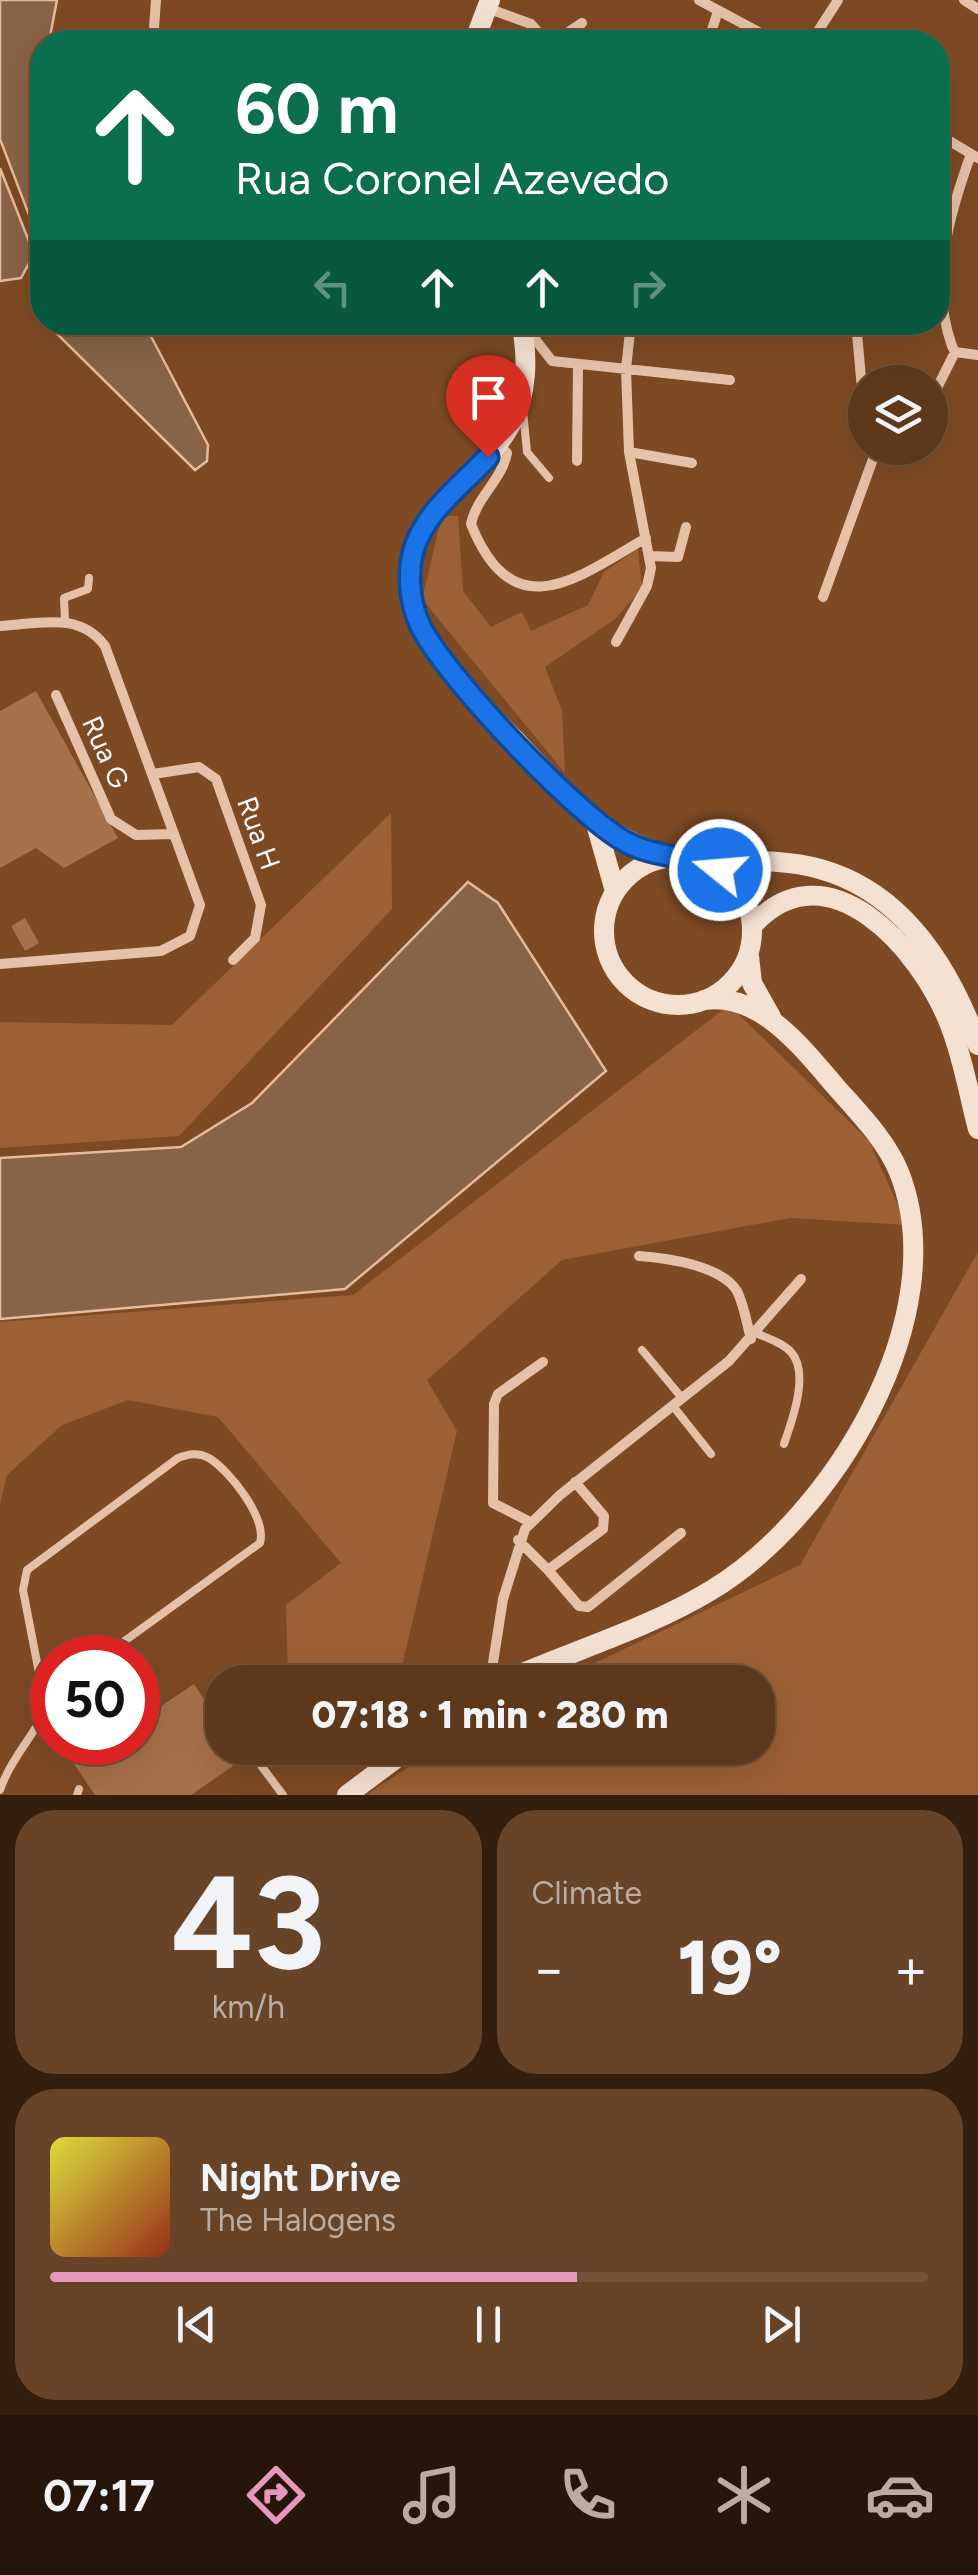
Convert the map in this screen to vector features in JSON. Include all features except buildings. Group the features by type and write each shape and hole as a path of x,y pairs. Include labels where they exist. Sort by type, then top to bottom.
{"main road":[{"path":"478,30 488,4"},
{"path":"524,335 527,359 519,403 498,444 426,523 411,564 412,600 421,628 462,682 596,824 634,846 700,860 810,867 878,896 910,925 935,959 978,1045"},
{"path":"596,824 614,891"},
{"path":"679,856 642,865 614,891 606,910 605,940 614,969 628,985 664,1004 738,1000 774,1023"},
{"path":"542,1665 698,1598 777,1541 836,1468 897,1344 908,1307 914,1242 899,1173 859,1114 774,1023 752,983 752,926 736,886 700,860"},
{"path":"752,926 778,902 805,894 843,900 871,918 914,967 946,1015 978,1129"},
{"path":"704,1000 732,981 749,952"},
{"path":"347,1795 387,1765"}],"street":[{"path":"154,30 156,0"},
{"path":"699,0 754,30"},
{"path":"819,30 838,0"},
{"path":"964,0 978,9"},
{"path":"488,4 538,30"},
{"path":"712,30 718,11"},
{"path":"571,30 582,23"},
{"path":"950,141 975,156 950,217"},
{"path":"531,335 547,359 578,366 730,380"},
{"path":"616,642 649,582 651,556 629,452 626,370 630,335"},
{"path":"857,335 860,365"},
{"path":"949,335 956,352"},
{"path":"956,352 978,355"},
{"path":"948,367 956,352"},
{"path":"576,461 578,366"},
{"path":"498,444 507,453 506,462 481,496 471,524 499,568 515,583 544,588 573,579 646,538"},
{"path":"629,452 692,463"},
{"path":"822,597 871,465"},
{"path":"651,556 678,556 686,527"},
{"path":"0,626 65,621 81,624 105,646 200,905 190,936 161,951 0,964"},
{"name":"Rua G","path":"56,695 111,819 136,835 174,834"},
{"name":"Rua H","path":"152,774 199,766 216,780 261,905 255,938 233,960"},
{"path":"638,1256 667,1258 722,1277 738,1293 754,1336"},
{"path":"493,1665 518,1540 530,1522 754,1336 801,1279"},
{"path":"530,1522 493,1503 494,1404 498,1394 543,1362"},
{"path":"548,1570 570,1558 606,1524 576,1482"},
{"path":"518,1540 579,1606 588,1607 682,1533"}],"lane":[{"path":"519,403 526,420 527,452 549,478"},
{"path":"65,621 64,598 88,589 89,578"},
{"path":"754,1336 789,1350 797,1364 795,1406 784,1444"},
{"path":"642,1350 711,1454"},
{"path":"32,1635 23,1590 24,1574 178,1458 192,1453 210,1459 259,1520 260,1543 133,1635"},
{"path":"0,1790 16,1754 30,1735"},
{"path":"260,1765 282,1795"}],"shaded area":[{"path":"0,0 57,0 51,30 30,30 30,218 0,139"},
{"path":"0,168 30,244 30,261 21,278 0,281"},
{"path":"58,335 150,335 208,445 207,461 195,470"},
{"path":"442,516 458,516 463,591 491,627 522,612 531,631 588,605 604,572 638,549 642,589 615,619 545,667 562,711 565,773 422,599"},
{"path":"391,813 392,909 179,1136 0,1148 0,1022 172,1025"},
{"path":"468,882 498,903 606,1071 345,1289 0,1319 0,1158 181,1147 252,1103"},
{"path":"729,1005 869,1141 907,1225 790,1218 562,1260 427,1380 457,1431 402,1665 288,1665 286,1605 341,1563 218,1417 128,1400 62,1425 7,1475 0,1504 0,1322 353,1295"},
{"path":"978,1252 978,1795 366,1795 412,1765 775,1765 775,1665 591,1665 800,1565"}],"route":[{"path":"488,457 440,505 418,540 410,586 421,628 475,696 596,824 634,846 700,860 720,870"}]}
